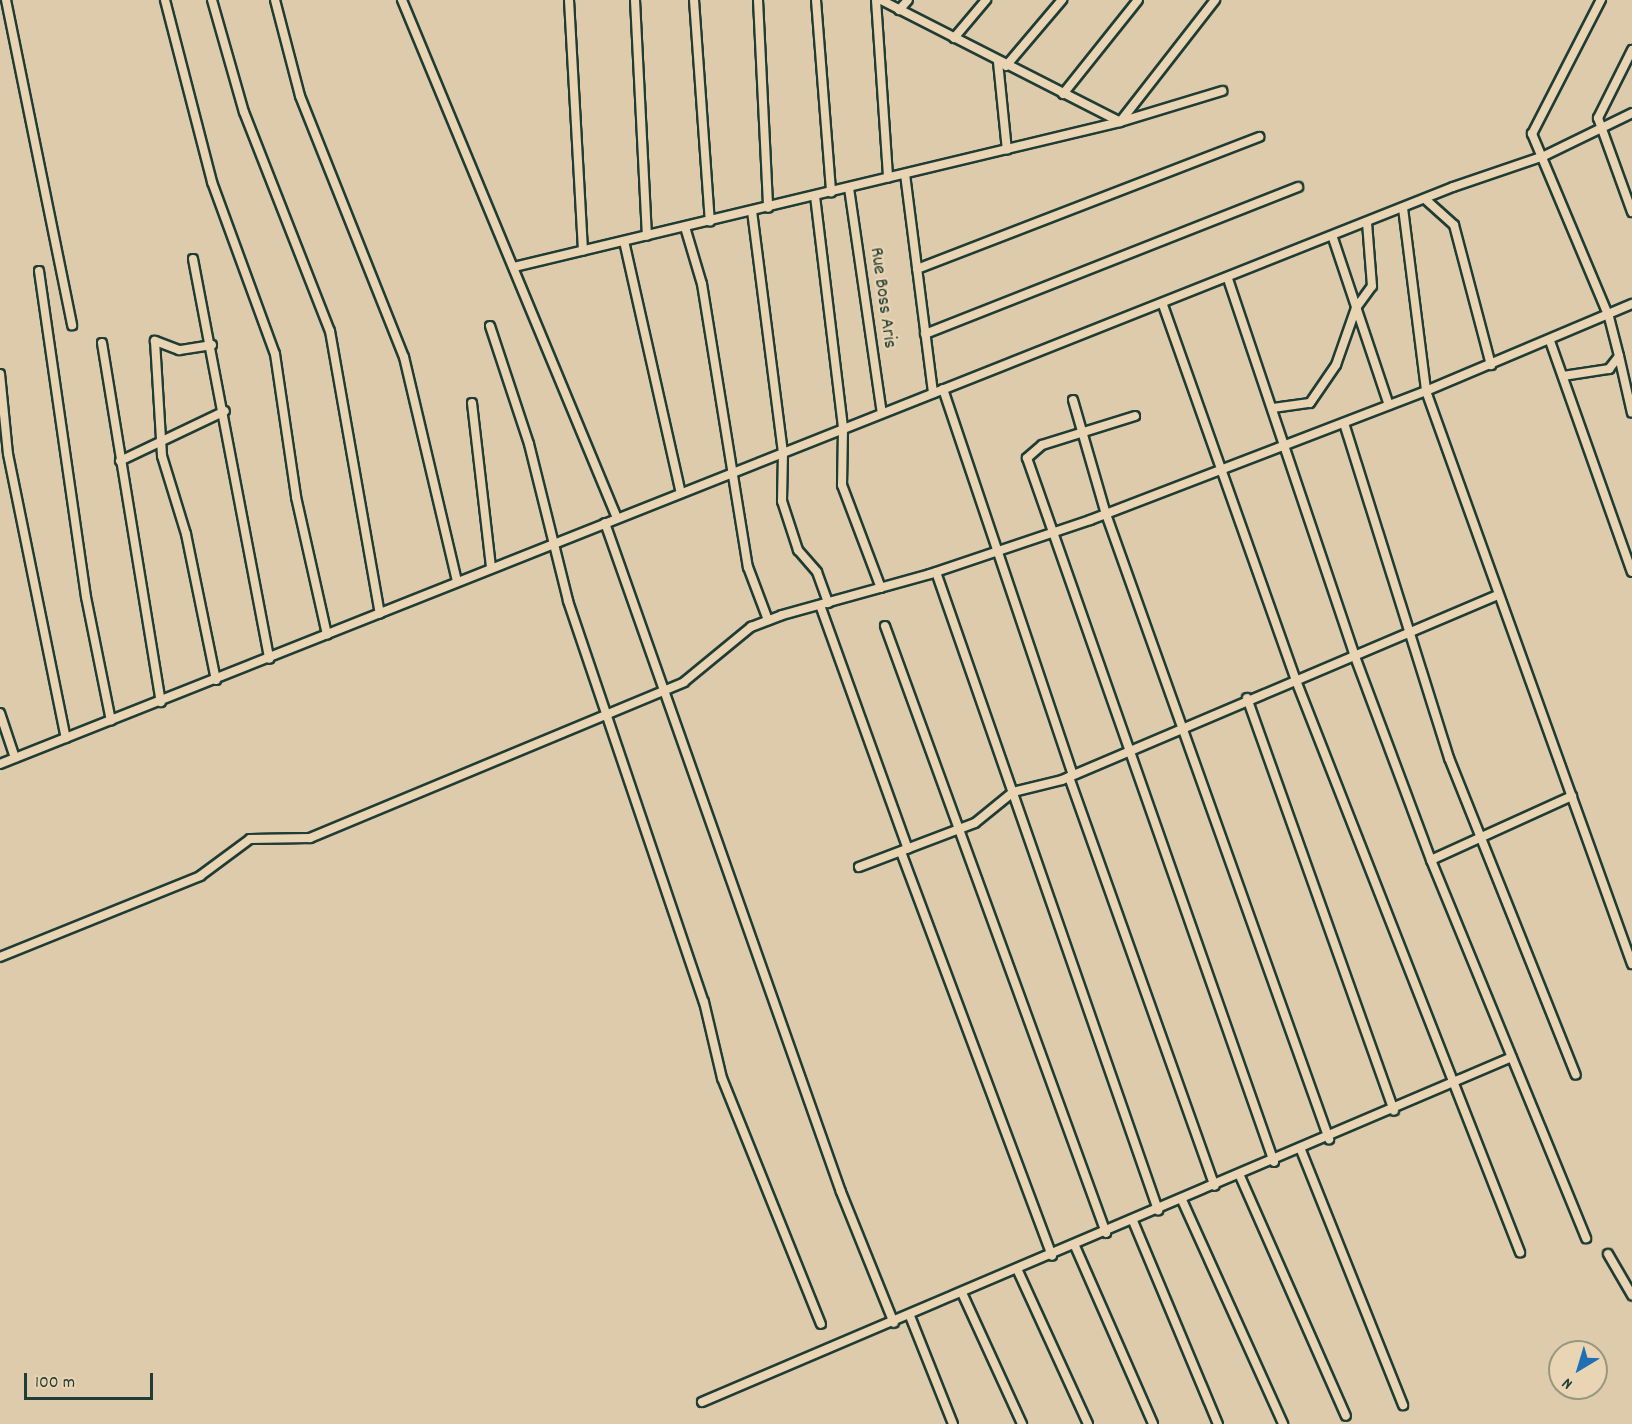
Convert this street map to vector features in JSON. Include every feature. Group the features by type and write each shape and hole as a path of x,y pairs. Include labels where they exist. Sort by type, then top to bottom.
{"street":[{"path":"6,0 72,325"},
{"path":"165,0 212,182 275,354 296,497 327,635"},
{"path":"212,0 244,112 330,331 380,614"},
{"path":"275,0 300,96 404,357 457,581"},
{"path":"402,0 617,518"},
{"path":"569,0 583,251"},
{"path":"635,0 647,236"},
{"path":"694,0 710,221"},
{"path":"758,0 768,207"},
{"path":"816,0 831,192"},
{"path":"876,0 888,178"},
{"path":"881,0 998,62 1120,122"},
{"path":"899,10 908,0"},
{"path":"954,38 986,0"},
{"path":"1006,66 1062,0"},
{"path":"1063,94 1138,0"},
{"path":"1120,122 1215,0"},
{"path":"1601,0 1534,126 1532,134 1544,156 1609,317 1632,413"},
{"path":"1632,50 1600,108 1601,129 1632,212"},
{"path":"998,62 1007,150"},
{"path":"514,267 1120,122 1222,91"},
{"path":"0,764 216,681 491,567 1163,305 1425,199 1544,156 1632,113"},
{"path":"917,269 1259,137"},
{"path":"905,174 933,393"},
{"path":"925,334 1298,187"},
{"name":"Rue Boss Aris","path":"849,188 882,414"},
{"path":"815,196 843,429 842,485 881,588"},
{"path":"1425,199 1454,225 1491,365"},
{"path":"1403,208 1426,391 1632,964"},
{"path":"752,211 783,453 782,501 798,550 817,572 824,604 905,850 1052,1256"},
{"path":"1273,408 1310,403 1336,365 1356,308 1372,286 1367,224"},
{"path":"685,227 702,284 730,474 748,567 768,620"},
{"path":"1333,238 1389,405"},
{"path":"624,241 681,493"},
{"path":"193,259 225,411 269,659"},
{"path":"39,271 86,597 111,721"},
{"path":"1228,279 1354,654 1431,861 1586,1238"},
{"path":"0,957 201,876 250,839 310,838 666,690 768,620 936,572 1106,514 1282,442 1344,423 1426,391 1609,317 1632,304"},
{"path":"1163,305 1224,466 1295,678 1520,1252"},
{"path":"490,326 555,542 568,601 610,713 726,1087 821,1324"},
{"path":"212,345 178,350 155,341 159,439 186,534 216,681"},
{"path":"1550,341 1632,572"},
{"path":"102,343 161,702"},
{"path":"1563,376 1609,369 1619,356"},
{"path":"0,374 8,454 66,738"},
{"path":"943,389 995,552 1071,776 1215,1186"},
{"path":"1074,400 1106,514 1185,724 1329,1139"},
{"path":"472,403 491,567"},
{"path":"121,460 159,439 199,427 225,411"},
{"path":"1135,416 1042,445 1027,458 1050,534 1126,751 1274,1161"},
{"path":"1344,423 1449,758 1576,1075"},
{"path":"605,523 666,690 841,1192 894,1323"},
{"path":"936,572 1158,1210"},
{"path":"860,867 960,829 1013,792 1071,776 1246,698 1411,633 1498,595"},
{"path":"885,626 1106,1233"},
{"path":"1246,698 1394,1112"},
{"path":"0,713 15,758"},
{"path":"1431,861 1572,796"},
{"path":"702,1402 963,1295 1158,1210 1394,1112 1512,1057"},
{"path":"1301,1150 1403,1405"},
{"path":"1240,1176 1346,1416"},
{"path":"1182,1200 1283,1424"},
{"path":"1133,1221 1218,1424"},
{"path":"1075,1246 1153,1424"},
{"path":"1608,1254 1632,1295"},
{"path":"1018,1271 1088,1424"},
{"path":"963,1295 1022,1424"},
{"path":"910,1316 953,1424"}]}
